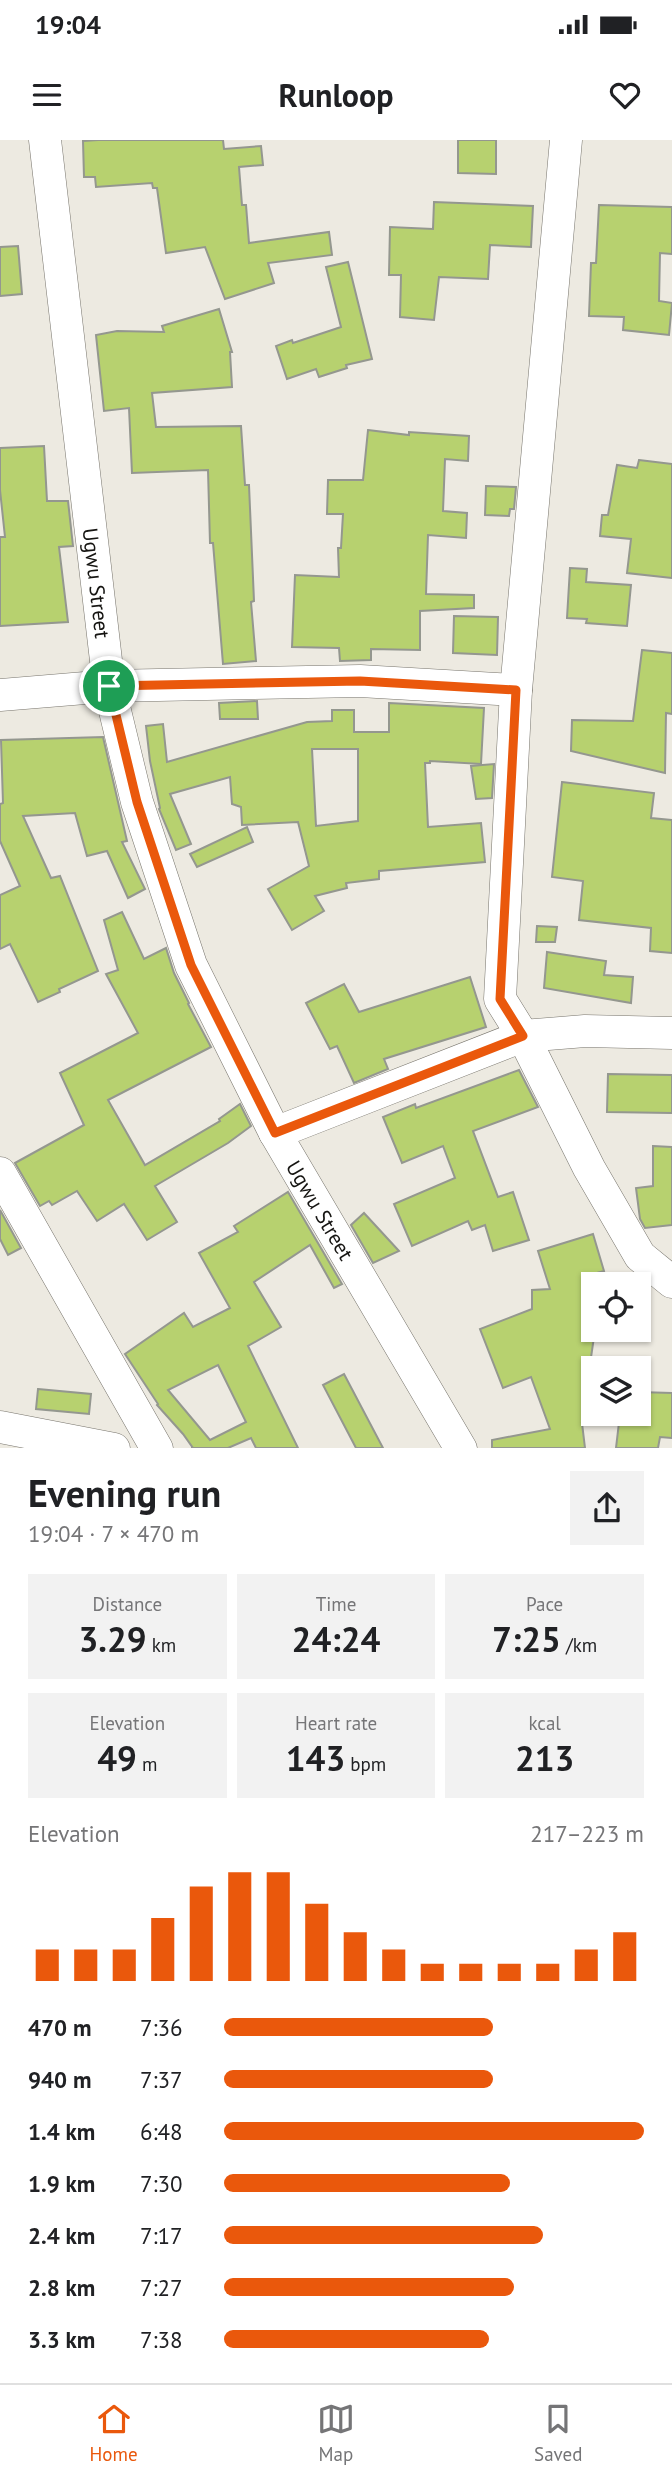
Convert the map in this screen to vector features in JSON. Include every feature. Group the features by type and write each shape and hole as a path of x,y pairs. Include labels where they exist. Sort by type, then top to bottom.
{"street":[{"name":"Ugwu Street","path":"45,140 109,686 137,802 191,965 275,1133 461,1448"},
{"path":"566,140 516,690 500,999 523,1036 589,1168 640,1256 672,1282"},
{"path":"0,695 109,686 360,681 516,690"},
{"path":"275,1133 523,1036 585,1031 672,1033"},
{"path":"0,1173 157,1448"},
{"path":"0,1427 114,1448"}],"building":[{"path":"223,140 224,149 261,146 263,165 239,167 249,243 329,232 332,255 268,263 274,283 225,299 205,247 166,253 157,188 153,188 152,183 96,187 95,177 84,177 83,141"},
{"path":"458,140 496,140 496,174 458,173"},
{"path":"434,202 533,206 531,247 490,245 488,279 439,277 434,320 400,317 401,275 389,275 390,227 433,229"},
{"path":"599,205 672,207 672,254 660,253 659,301 672,303 669,335 623,330 624,317 589,316 591,263 596,263"},
{"path":"18,246 22,294 0,296 0,247"},
{"path":"348,262 372,359 346,365 347,368 319,377 316,369 287,379 276,346 341,327 326,267"},
{"path":"219,309 232,352 232,387 152,393 156,427 241,426 245,485 249,485 254,601 251,602 256,661 223,664 213,543 210,543 208,470 132,473 129,408 104,411 96,335 117,331 164,332 162,326"},
{"path":"368,430 409,435 409,432 469,436 468,461 445,459 443,511 467,513 466,538 428,535 426,594 474,595 474,608 420,611 420,650 371,649 371,660 340,661 339,648 292,647 295,575 339,577 338,548 341,548 343,514 327,514 328,480 363,480"},
{"path":"44,446 47,501 68,501 73,546 59,547 68,622 0,626 0,537 5,537 0,490 0,448"},
{"path":"639,460 672,464 672,578 627,573 631,539 600,536 602,515 608,515 617,465 637,468"},
{"path":"486,486 516,487 514,509 510,509 509,516 485,515"},
{"path":"570,568 587,569 586,582 631,585 627,626 586,623 587,619 567,618"},
{"path":"454,616 498,617 497,655 453,653"},
{"path":"642,650 672,653 672,714 666,713 665,773 571,751 572,720 633,721"},
{"path":"257,701 258,719 220,719 219,703"},
{"path":"389,703 484,708 481,764 425,763 428,827 481,823 485,862 379,871 379,879 346,883 347,888 315,896 324,911 292,930 268,889 309,866 298,822 242,825 241,807 232,804 230,777 170,794 191,844 176,850 159,809 146,726 163,724 167,762 307,722 332,721 332,710 354,710 354,732 389,732","holes":["312,749 358,749 358,821 316,826"]},
{"path":"103,737 127,841 122,842 145,889 128,898 107,851 87,856 75,813 23,816 51,878 60,876 98,971 38,1002 10,944 0,949 0,895 20,886 0,841 0,804 3,803 1,740"},
{"path":"494,764 492,798 476,799 471,766"},
{"path":"562,782 654,793 651,818 672,820 672,953 650,951 651,928 579,920 583,881 552,877"},
{"path":"247,827 253,842 197,867 190,854"},
{"path":"122,912 144,959 166,948 188,1004 211,1047 108,1100 145,1165 220,1121 219,1119 240,1104 251,1126 228,1143 155,1186 177,1222 147,1240 124,1204 97,1221 77,1191 52,1205 49,1201 40,1206 15,1163 84,1125 60,1073 138,1033 106,974 118,970 104,920"},
{"path":"537,926 557,927 555,942 536,942"},
{"path":"547,952 606,961 604,975 633,977 631,1003 544,988"},
{"path":"470,977 486,1027 384,1059 388,1069 354,1083 337,1046 330,1049 306,1003 344,984 359,1012"},
{"path":"519,1070 538,1107 473,1131 498,1197 513,1192 529,1240 493,1251 485,1225 472,1230 468,1221 412,1246 394,1204 455,1178 443,1146 402,1163 383,1117 415,1104 416,1108"},
{"path":"608,1074 672,1075 672,1113 607,1112"},
{"path":"653,1146 672,1147 672,1225 645,1228 640,1219 636,1188 653,1186"},
{"path":"288,1192 342,1284 334,1288 310,1245 254,1282 281,1327 248,1346 298,1448 256,1448 251,1438 228,1448 193,1448 157,1405 125,1354 184,1313 193,1327 230,1308 199,1253 238,1232 234,1226","holes":["218,1365 246,1422 210,1440 168,1390"]},
{"path":"0,1210 21,1248 8,1255 0,1239"},
{"path":"364,1213 399,1251 373,1263 351,1225"},
{"path":"593,1234 604,1271 581,1272 581,1342 593,1342 591,1356 581,1356 581,1426 585,1448 492,1448 492,1440 550,1429 531,1377 503,1388 480,1329 532,1309 532,1290 550,1289 538,1251"},
{"path":"344,1374 383,1448 356,1448 323,1385"},
{"path":"38,1389 91,1394 89,1414 36,1409"},
{"path":"651,1392 672,1393 672,1438 660,1437 658,1448 616,1448 619,1426 651,1426"}],"route":[{"path":"360,681 516,690 500,999 523,1036 275,1133 191,965 137,802 109,686 360,681"}]}
